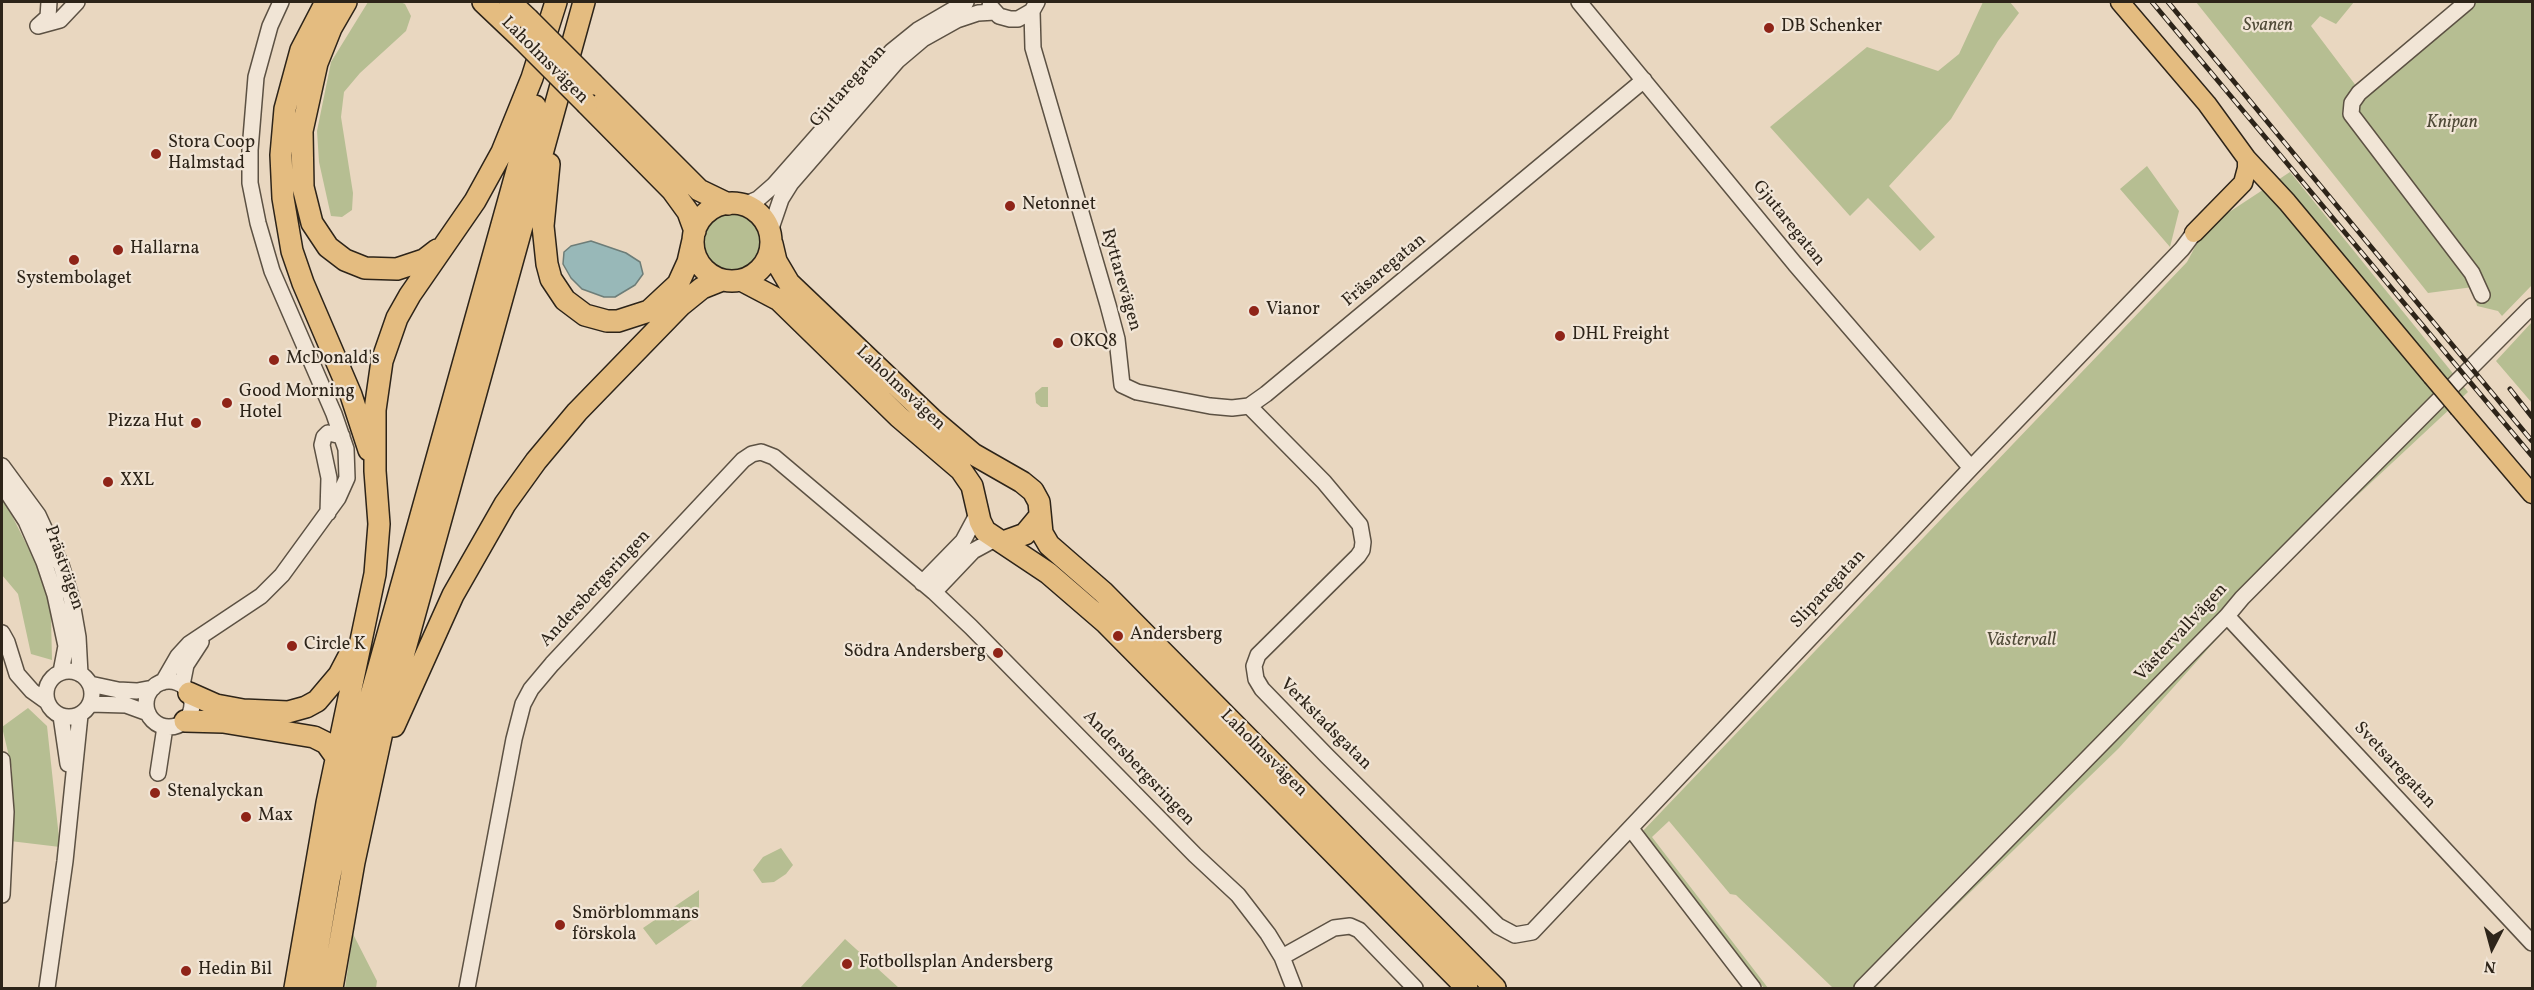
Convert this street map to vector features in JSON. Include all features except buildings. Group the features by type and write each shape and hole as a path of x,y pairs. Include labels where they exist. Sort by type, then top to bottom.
{"highway":[{"path":"326,2 301,50 285,109 281,162 283,198 292,250 351,395 375,471"},
{"path":"346,2 331,28 317,63 302,131 303,187 312,223 328,247 345,260 365,268 397,269 424,260 443,246"},
{"name":"Laholmsvägen","path":"483,2 525,29 590,94 699,190 760,215 771,238 782,273 789,284 934,422 973,454 1022,482 1033,491 1039,502 1045,539 1057,553 1103,592 1496,988"},
{"name":"Laholmsvägen","path":"510,2 525,29"},
{"path":"295,988 310,893 336,758 375,574 379,524 375,471 375,410 382,361 397,318 480,193 515,123 556,2"},
{"path":"311,988 329,880 374,682 564,2"},
{"path":"332,988 371,779 412,621 584,2"},
{"path":"558,93 545,206 544,236 551,279 565,300 585,315 607,321 629,319 649,311 678,284 688,262 694,235 708,212 736,204"},
{"name":"Laholmsvägen","path":"590,94 688,212 694,235 694,251 699,263 707,272 779,300 899,417 961,470 972,486 985,531 1048,573 1106,623 1467,988"},
{"path":"371,779 453,595 505,504 543,453 632,354 693,293 732,280 753,276 769,257 771,238"},
{"path":"999,540 1025,534 1040,516"},
{"path":"185,689 216,705 243,710 269,713 288,712 306,707 317,701 339,675 361,632"},
{"path":"175,724 223,722 314,737 326,743 336,758"}],"main road":[{"path":"2120,2 2207,104 2247,159 2287,202 2532,494"},
{"path":"2194,233 2243,183 2247,159"}],"street":[{"path":"50,2 66,4 76,2 60,20 38,26 48,17 50,2"},
{"path":"148,714 147,700 178,656 189,644 261,596 298,555 338,498 347,478 348,457 342,436 272,272 258,223 250,183 250,150 256,77 270,26 281,2"},
{"name":"Gjutaregatan","path":"736,204 758,199 774,185 892,51 918,30 966,2"},
{"name":"Gjutaregatan","path":"1579,2 1795,264 1971,468"},
{"path":"2467,2 2359,93 2351,109 2353,118 2472,273 2482,295"},
{"name":"Ryttarevägen","path":"1010,19 1026,16 1035,6"},
{"name":"Ryttarevägen","path":"1035,6 1033,48 1117,339 1122,385 1137,392 1210,406 1232,408 1249,406"},
{"name":"Gjutaregatan","path":"771,238 781,199 791,183 897,62 923,39 957,20 992,7"},
{"name":"Ryttarevägen","path":"992,7 1010,19 1033,48"},
{"name":"Fräsaregatan","path":"1249,406 1328,344 1644,80"},
{"name":"Sliparegatan","path":"1631,829 1971,468 2182,249 2194,233"},
{"name":"Västervallvägen","path":"1862,988 2227,616 2242,598 2366,472 2470,371 2532,306"},
{"name":"Verkstadsgatan","path":"1249,406 1324,482 1360,525 1363,542 1358,556 1258,655 1254,673 1262,689 1498,926 1515,934 1532,932 1631,829"},
{"path":"328,513 329,478 322,445 328,433 342,436"},
{"name":"Andersbergsringen","path":"467,988 514,739 523,704 531,689 742,460 761,452 774,457 928,587 1024,680 1195,855 1238,895 1268,934 1282,957 1294,988"},
{"name":"Prästvägen","path":"2,466 38,515 61,565 71,597 85,679 92,698 85,710 71,796 65,861 46,988"},
{"name":"Prästvägen","path":"2,484 26,521 44,562 55,595 66,646 56,676 46,690 46,701"},
{"path":"928,587 963,541 978,513"},
{"path":"928,587 973,551 999,540"},
{"name":"Svetsaregatan","path":"2227,616 2532,943"},
{"path":"2,633 8,642 14,669 32,691 61,716 67,718 85,710 126,705 148,714 158,724 175,724"},
{"path":"158,773 175,724 191,711 185,689 186,665 207,633"},
{"path":"22,679 42,681 74,671 85,679 118,690 136,691 169,681 185,689"},
{"name":"Prästvägen","path":"61,716 71,796"},
{"path":"2,760 6,812 2,895"},
{"path":"1631,829 1753,988"},
{"path":"1282,957 1334,928 1350,926 1359,930 1415,988"}],"green space":[{"path":"368,2 400,2 405,4 411,16 406,31 360,73 344,92 341,117 353,193 352,210 342,217 331,216 319,162 317,131 331,62"},
{"path":"1983,2 2010,2 2019,13 1998,41 1951,119 1889,186 1935,237 1920,251 1868,198 1850,216 1770,127 1867,47 1938,71 1959,54"},
{"name":"Knipan","path":"2196,2 2354,2 2336,24 2320,16 2311,26 2363,95 2469,2 2532,2 2532,285 2502,316 2498,311 2477,306 2473,287 2428,293"},
{"path":"2147,166 2179,211 2170,247 2120,189"},
{"name":"Västervall","path":"2290,172 2468,392 2286,562 2119,748 1921,940 1875,988 1833,988 1736,895 1730,894 1669,821 1652,837 1768,988 1764,988 1641,833 2187,262 2205,228"},
{"path":"732,214 743,216 752,222 758,231 760,242 758,253 752,262 743,268 732,270 721,268 712,262 706,253 704,242 706,231 712,222 721,216"},
{"path":"2532,322 2532,403 2496,361"},
{"path":"1042,387 1048,387 1048,407 1041,407 1036,403 1035,393"},
{"path":"2,496 43,577 51,616 52,660 31,654 18,594 2,575"},
{"path":"28,708 47,726 60,847 10,841 12,769 2,727"},
{"path":"781,848 793,865 786,874 774,882 762,883 753,870 763,857"},
{"path":"699,890 699,915 656,945 643,928"},
{"path":"353,934 377,981 376,988 345,988"},
{"name":"Fotbollsplan Andersberg","path":"845,939 899,988 800,988"}],"water":[{"path":"591,241 626,253 640,262 643,274 635,285 615,297 604,297 582,289 571,278 563,264 564,252 571,246"}],"railway":[{"path":"2152,2 2532,456"},
{"path":"2168,2 2532,441"},
{"path":"2510,389 2532,417"}],"place":[{"name":"DB Schenker","path":"1769,28"},
{"name":"Stora Coop Halmstad","path":"156,154"},
{"name":"Netonnet","path":"1010,206"},
{"name":"Hallarna","path":"118,250"},
{"name":"Systembolaget","path":"74,260"},
{"name":"Vianor","path":"1254,311"},
{"name":"DHL Freight","path":"1560,336"},
{"name":"OKQ8","path":"1058,343"},
{"name":"McDonald's","path":"274,360"},
{"name":"Good Morning Hotel","path":"227,403"},
{"name":"Pizza Hut","path":"196,423"},
{"name":"XXL","path":"108,482"},
{"name":"Andersberg","path":"1118,636"},
{"name":"Circle K","path":"292,646"},
{"name":"Södra Andersberg","path":"998,653"},
{"name":"Stenalyckan","path":"155,793"},
{"name":"Max","path":"246,817"},
{"name":"Smörblommans förskola","path":"560,925"},
{"name":"Fotbollsplan Andersberg","path":"847,964"},
{"name":"Hedin Bil","path":"186,971"}],"park label":[{"name":"Svanen","path":"2268,27"}]}
